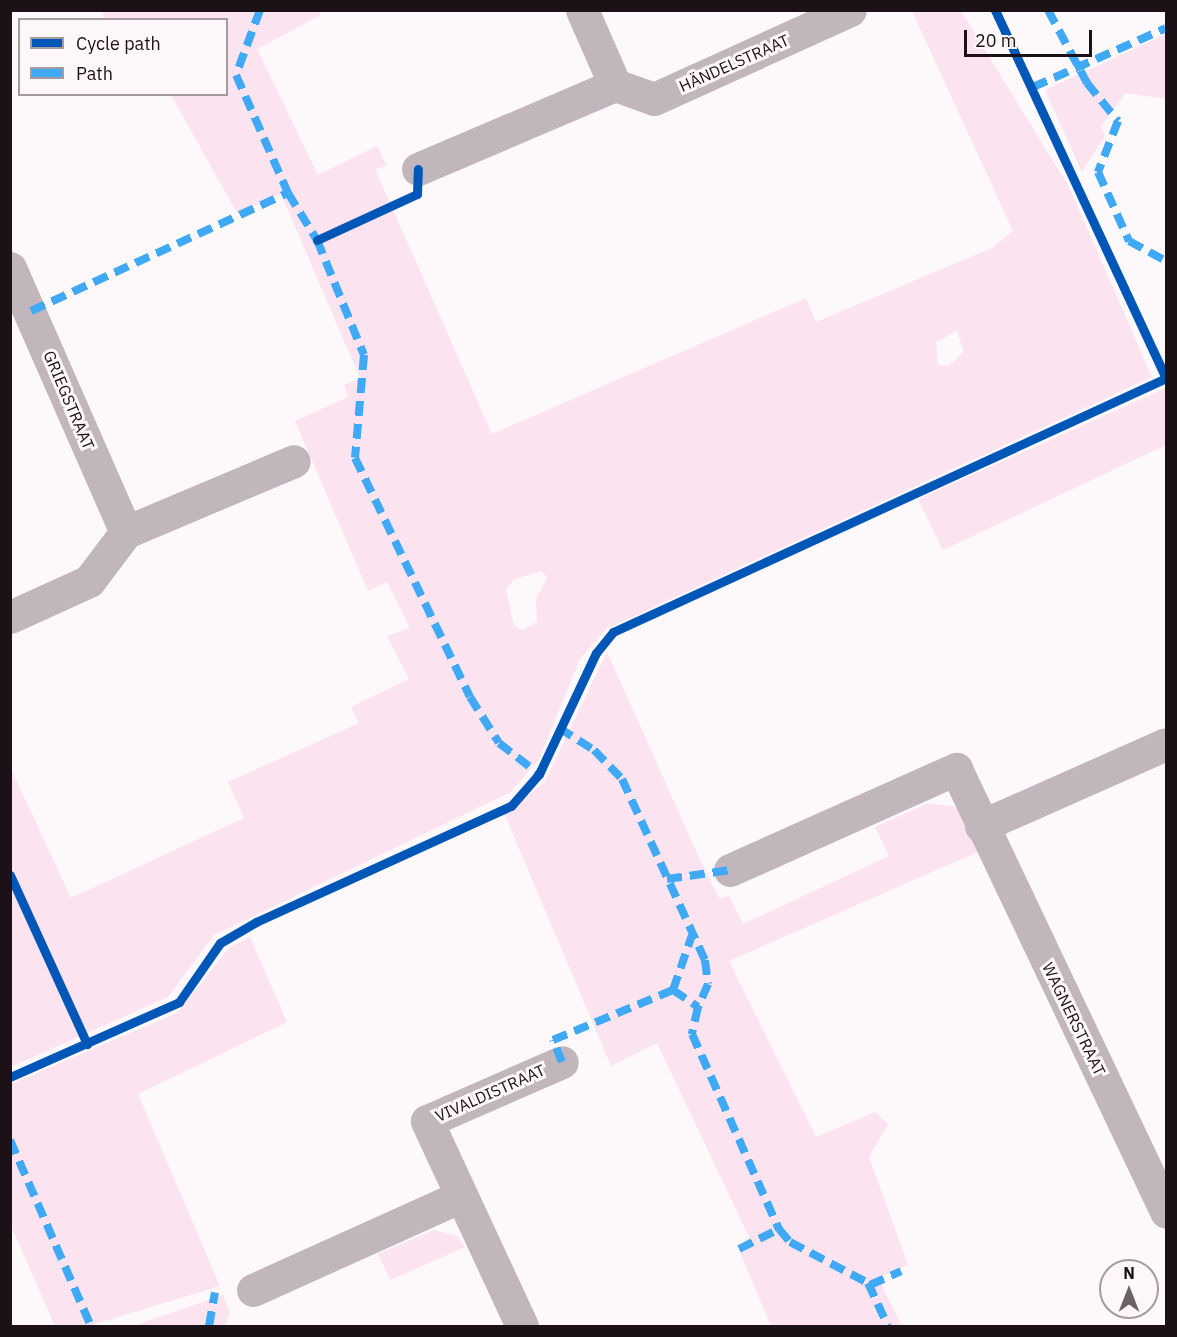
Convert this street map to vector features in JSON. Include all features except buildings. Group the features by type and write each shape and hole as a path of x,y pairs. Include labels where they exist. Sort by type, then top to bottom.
{"street":[{"path":"418,169 615,85 582,10"},
{"name":"HÄNDELSTRAAT","path":"615,85 654,99 850,10"},
{"name":"GRIEGSTRAAT","path":"10,268 126,532"},
{"path":"10,617 89,581 126,532 294,462"},
{"path":"981,826 1167,744"},
{"name":"WAGNERSTRAAT","path":"730,870 956,769 981,826 1167,1212"},
{"name":"VIVALDISTRAAT","path":"522,1326 427,1121 562,1062"},
{"path":"253,1290 461,1196"}],"shaded area":[{"path":"102,11 319,11 321,15 257,49 318,175 377,146 387,166 375,169 492,434 806,298 816,322 992,248 1013,231 912,11 961,11 1069,187 1152,377 606,629 580,659 539,759 511,792 214,935 168,997 11,1067 11,769 71,898 244,818 228,782 359,723 351,707 409,679 387,636 410,628 387,582 368,591 295,421 348,397 344,385 360,378 281,194 237,213 172,96 228,96 228,18 105,18","holes":["957,331 964,352 949,366 938,365 936,342","541,571 547,578 536,599 537,622 523,630 514,626 506,589 515,579"]},
{"path":"1166,34 1166,99 1126,93 1101,126 1105,136 1082,172 1045,90"},
{"path":"1166,388 1166,445 943,550 918,499"},
{"path":"607,652 719,898 729,896 743,924 889,856 875,827 928,803 957,807 980,851 729,961 816,1137 875,1112 888,1124 869,1157 908,1265 878,1278 902,1326 771,1326 738,1248 749,1237 657,1043 611,1066 504,813 544,783"},
{"path":"250,937 287,1022 138,1094 220,1286 88,1326 55,1326 11,1226 11,1084 177,1013 230,947"},
{"path":"434,1230 457,1236 465,1247 390,1280 378,1254"},
{"path":"223,1295 230,1313 225,1326 133,1326"}],"marked path":[{"path":"260,10 236,75 288,193 317,240 364,355 355,458 470,697 499,743 539,774"},
{"path":"1048,10 1087,83 1118,121 1098,172 1129,241 1166,261"},
{"path":"1033,87 1166,28"},
{"path":"31,311 288,193"},
{"path":"559,728 594,750 622,779 705,960 708,984 698,1007"},
{"path":"667,879 730,870"},
{"path":"562,1062 553,1040 673,990 692,935"},
{"path":"673,990 698,1007 692,1034 779,1229 790,1242 868,1283 888,1326"},
{"path":"10,1140 91,1326"},
{"path":"739,1249 779,1229"},
{"path":"870,1285 901,1271"},
{"path":"209,1326 215,1293"}],"cycle path":[{"path":"995,10 1166,378"},
{"path":"317,240 417,194 418,169"},
{"path":"10,1077 179,1002 220,943 256,922 511,806 539,774 596,653 613,632 1166,378"},
{"path":"10,875 87,1044"}]}
